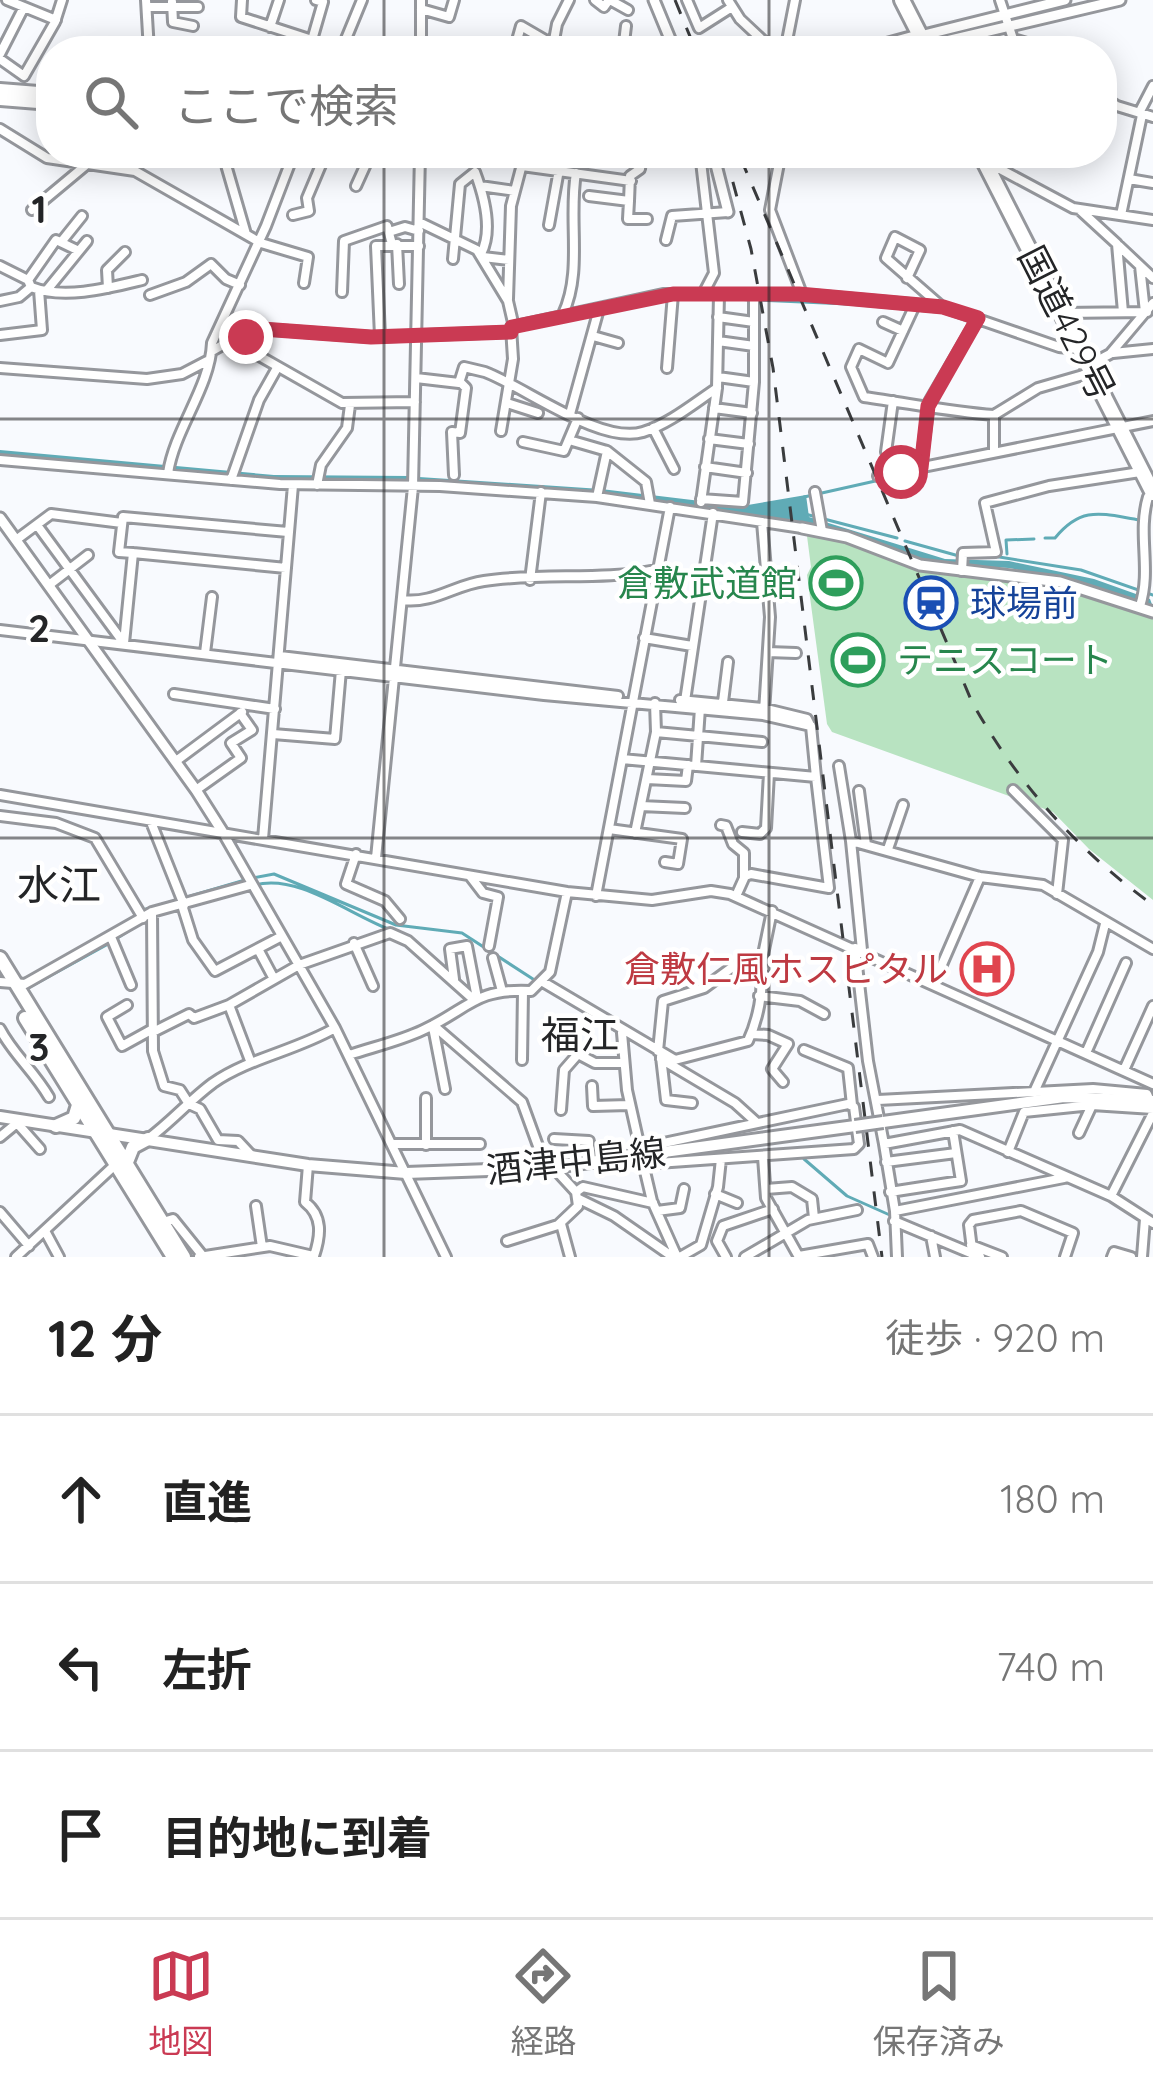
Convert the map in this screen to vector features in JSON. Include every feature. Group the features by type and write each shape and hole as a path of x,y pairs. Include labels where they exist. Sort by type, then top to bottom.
{"highway":[{"path":"902,0 920,36"},
{"name":"国道429号","path":"988,169 1153,494"}],"main road":[{"path":"0,94 36,98"},
{"path":"0,958 5,982 78,1105 123,1160 184,1257"},
{"path":"5,982 100,1132"},
{"name":"酒津中島線","path":"0,1117 308,1165 406,1173 549,1168 1064,1097 1152,1106"},
{"path":"56,1126 74,1118 78,1105"},
{"path":"123,1160 148,1139"},
{"path":"123,1160 173,1257"}],"street":[{"path":"7,0 56,20"},
{"path":"47,36 62,0"},
{"path":"242,0 241,17 299,36"},
{"path":"270,27 278,0"},
{"path":"313,36 323,2 316,0"},
{"path":"347,36 362,0"},
{"path":"421,36 421,4 449,17 454,0"},
{"path":"555,36 568,0"},
{"path":"595,0 604,7 618,3"},
{"path":"654,0 669,36"},
{"path":"687,0 699,28 730,3 760,36"},
{"path":"788,36 795,0"},
{"path":"1000,0 1011,36"},
{"path":"988,36 1120,0"},
{"path":"946,36 1059,1 1059,15"},
{"path":"172,2 173,22 193,26"},
{"path":"148,36 147,3 198,7"},
{"path":"24,7 0,57 24,76 36,55"},
{"path":"625,36 626,26"},
{"path":"1012,33 1019,36"},
{"path":"1121,215 1153,86"},
{"path":"1117,103 1145,115"},
{"path":"0,129 36,151"},
{"path":"0,141 12,135"},
{"path":"32,210 81,168"},
{"path":"114,168 135,171 262,244 308,257 304,283"},
{"path":"227,168 247,235"},
{"path":"169,469 211,351 262,244 289,168"},
{"path":"293,215 309,211 307,198 320,168"},
{"path":"356,186 364,168"},
{"path":"376,858 413,482 420,168"},
{"path":"501,430 513,358 509,260 520,168"},
{"path":"536,168 632,181"},
{"path":"549,225 560,168"},
{"path":"640,168 632,172 628,219 647,219"},
{"path":"702,168 714,273 703,294"},
{"path":"666,240 672,216 728,212 717,168"},
{"path":"778,168 770,210 802,296"},
{"path":"988,169 1000,170 1079,209 1153,278"},
{"path":"453,259 460,184 476,172 488,236 482,256"},
{"path":"562,316 573,286 576,173"},
{"path":"1129,179 1153,184"},
{"path":"480,186 515,190"},
{"path":"589,196 629,201"},
{"path":"1079,209 1153,220"},
{"path":"62,241 82,216"},
{"path":"343,292 344,241 387,226 395,244 398,284"},
{"path":"389,232 419,226 456,238 482,256 508,301"},
{"path":"907,278 920,250 895,237 886,258 907,278 943,307 1080,349"},
{"path":"0,335 42,330 36,287 56,240 77,250"},
{"path":"0,301 36,287 87,241"},
{"path":"1117,244 1123,312"},
{"path":"380,335 376,246 418,246"},
{"path":"108,287 107,270 125,252"},
{"path":"482,256 509,260"},
{"path":"150,295 185,282 211,264 240,285"},
{"path":"1140,265 1148,309"},
{"path":"0,266 36,287 108,287 142,280"},
{"path":"0,368 147,379 182,374 211,351 245,335 286,331 418,336 512,329 562,316 703,294 943,307"},
{"path":"667,368 673,296"},
{"path":"700,505 718,376 719,296"},
{"path":"700,505 713,513 735,510 743,502 754,382 754,299"},
{"path":"914,306 888,363 859,349 851,367 864,397 941,412 994,415 1038,388 1090,369 1148,309"},
{"path":"1061,313 1148,309"},
{"path":"524,442 564,452 598,311"},
{"path":"718,317 754,322"},
{"path":"921,462 928,406 977,320"},
{"path":"883,322 903,331"},
{"path":"245,335 254,353 350,405 415,402"},
{"path":"593,337 618,343"},
{"path":"718,341 754,346"},
{"path":"1110,353 1153,349"},
{"path":"461,383 467,367 509,381 574,416 623,435 653,428 716,388"},
{"path":"231,476 259,400 277,368"},
{"path":"718,376 754,382"},
{"path":"416,379 461,383 466,388 460,433 452,432 454,475"},
{"path":"892,401 886,452 921,462"},
{"path":"507,403 538,413"},
{"path":"317,481 326,456 344,434 350,405"},
{"path":"715,408 752,412"},
{"path":"994,415 994,452"},
{"path":"878,476 921,462 1153,421"},
{"path":"653,428 674,469"},
{"path":"873,436 887,438"},
{"path":"710,439 749,444"},
{"path":"569,440 608,451 646,482 650,499"},
{"path":"597,494 608,451"},
{"path":"0,460 169,469 292,485 413,482 650,499 670,507 700,505 735,510 762,522 822,530 920,565 1001,572 1143,598"},
{"path":"705,467 746,473"},
{"path":"962,570 962,555 996,551 985,503 1049,487 1146,474"},
{"path":"263,839 292,485"},
{"path":"530,580 541,492"},
{"path":"815,494 822,530"},
{"path":"1153,494 1148,497 1142,524 1148,558 1143,598 1153,612"},
{"path":"596,896 670,507"},
{"path":"685,703 713,513"},
{"path":"16,540 51,514 122,523"},
{"path":"286,568 119,552 123,517 288,532"},
{"path":"0,518 222,831 335,1028 446,1257"},
{"path":"762,522 770,617 764,712"},
{"path":"37,524 124,644"},
{"path":"124,644 133,553"},
{"path":"49,585 88,555"},
{"path":"402,600 428,602 488,580 616,577 656,570"},
{"path":"205,653 212,597"},
{"path":"0,630 396,675"},
{"path":"644,638 692,646"},
{"path":"768,652 796,652"},
{"path":"280,659 341,670 764,712"},
{"path":"723,702 728,662"},
{"path":"273,734 335,739 341,670"},
{"path":"173,694 275,709"},
{"path":"633,699 723,702 811,726 829,888 762,875 744,879"},
{"path":"635,833 656,732 655,703"},
{"path":"176,760 250,706"},
{"path":"647,779 686,781 700,708"},
{"path":"196,790 241,758 231,743 252,730 240,713"},
{"path":"656,732 762,742"},
{"path":"622,760 816,777"},
{"path":"839,766 851,841 868,1061 878,1100 897,1257"},
{"path":"742,832 760,833 766,828 769,773"},
{"path":"1013,790 1063,840 1057,895"},
{"path":"860,791 866,845"},
{"path":"0,795 596,896 652,900 712,891 736,896 1153,1084"},
{"path":"888,850 903,805"},
{"path":"641,806 685,808"},
{"path":"0,816 56,824 95,838 148,915 153,1051 164,1086 180,1090 189,1104 200,1109 218,1140 238,1141 251,1156"},
{"path":"151,821 193,940 214,971 282,936"},
{"path":"721,825 744,853 744,879 736,896"},
{"path":"609,830 682,839 678,864 665,862"},
{"path":"851,841 980,877 1042,885 1153,950"},
{"path":"356,854 346,884 385,901 400,919"},
{"path":"469,875 483,893 498,897 489,946"},
{"path":"934,982 980,877"},
{"path":"5,982 77,958 148,915 250,885"},
{"path":"349,1055 433,1025 475,999 502,989 531,992 550,973 567,892"},
{"path":"660,1055 675,1060 748,1040 772,911"},
{"path":"1034,1092 1098,952 1106,924"},
{"path":"127,1005 107,1017 122,1046 189,1014 194,1018 229,1005 299,965 390,933 408,941 475,999"},
{"path":"111,937 131,985"},
{"path":"354,943 373,986"},
{"path":"455,982 450,949 467,946 475,999"},
{"path":"258,949 274,979"},
{"path":"493,958 502,989"},
{"path":"1087,1053 1126,963"},
{"path":"692,1103 666,1100 660,1055 663,1001 704,988 734,966 762,974"},
{"path":"352,978 366,973"},
{"path":"543,982 735,1103 757,1123"},
{"path":"522,1060 524,991"},
{"path":"759,996 800,1001 824,1014"},
{"path":"229,1005 250,1063"},
{"path":"1124,1070 1153,1006"},
{"path":"433,1025 445,1089"},
{"path":"433,1025 522,1102 549,1168 578,1196 677,1257"},
{"path":"148,1139 214,1082 250,1063 304,1046 335,1028"},
{"path":"0,1029 33,1068 49,1096"},
{"path":"622,1031 629,1105 641,1156 655,1207 677,1257"},
{"path":"752,1034 788,1044 772,1069 783,1082"},
{"path":"641,1156 763,1157 854,1149 859,1144 848,1068 804,1051"},
{"path":"561,1110 565,1070 578,1054 595,1063 624,1063"},
{"path":"592,1086 593,1106 629,1105"},
{"path":"878,1100 1107,1090 1147,1094 1152,1106 1111,1196"},
{"path":"426,1098 426,1145"},
{"path":"1008,1152 1024,1112 1092,1105 1152,1106"},
{"path":"1079,1132 1092,1105"},
{"path":"641,1156 757,1123 852,1106"},
{"path":"0,1138 19,1121 40,1149"},
{"path":"884,1144 961,1130 1111,1196 1149,1220 1142,1257"},
{"path":"890,1192 961,1181 953,1131"},
{"path":"554,1139 589,1141 589,1162"},
{"path":"392,1144 480,1144"},
{"path":"886,1162 957,1153"},
{"path":"763,1157 766,1189 799,1256 833,1254 868,1244 874,1257"},
{"path":"677,1257 701,1245 721,1158"},
{"path":"16,1257 123,1160"},
{"path":"163,1222 173,1219 201,1256 263,1250 313,1257 319,1225 316,1210 305,1202 308,1165"},
{"path":"895,1216 1067,1177"},
{"path":"507,1241 561,1222 578,1206 583,1187 655,1207 680,1208 684,1189"},
{"path":"766,1189 792,1187 812,1199 814,1218"},
{"path":"716,1194 737,1203"},
{"path":"256,1206 263,1250"},
{"path":"726,1257 717,1241 723,1226 773,1208"},
{"path":"745,1257 814,1218 857,1210"},
{"path":"974,1253 969,1225 973,1220 1021,1211 1073,1233 1065,1257"},
{"path":"0,1212 29,1246"},
{"path":"895,1216 974,1253 1002,1257"},
{"path":"561,1222 567,1256"},
{"path":"45,1231 59,1257"},
{"path":"931,1236 934,1257"},
{"path":"1112,1257 1114,1252 1131,1257"}],"green space":[{"path":"807,536 840,540 920,571 1020,579 1153,619 1153,900 1089,849 1053,812 832,732 827,724 807,575 811,567"}],"water":[{"path":"0,450 274,475 410,476 410,480 407,484 272,481 0,457"},
{"path":"419,477 601,489 742,506 806,495 809,517 945,559 1009,561 1094,579 1150,599 1153,607 1091,585 1009,568 934,564 807,525 601,495 419,484"}],"waterway":[{"path":"220,335 268,229"},
{"path":"729,298 749,300"},
{"path":"759,300 893,306"},
{"path":"486,329 507,329"},
{"path":"191,365 207,355"},
{"path":"32,367 142,375"},
{"path":"804,497 911,473"},
{"path":"805,514 897,538"},
{"path":"1045,538 1055,538 1074,520 1093,514 1140,520 1140,528"},
{"path":"1007,554 1006,540 1034,539"},
{"path":"905,541 959,556"},
{"path":"993,556 1081,570 1153,595"},
{"path":"253,878 274,874 396,925 462,933 536,981"},
{"path":"143,910 245,880"},
{"path":"255,885 272,883 306,890 391,930"},
{"path":"116,939 145,920"},
{"path":"410,939 430,956"},
{"path":"28,988 110,943"},
{"path":"567,1000 619,1033"},
{"path":"626,1037 655,1053"},
{"path":"804,1159 847,1196 892,1216"},
{"path":"901,1220 965,1246"}],"railway":[{"path":"675,0 690,36"},
{"path":"729,168 751,249 773,368 882,1257"},
{"path":"745,168 972,702 1051,814 1099,862 1153,905"}],"place":[{"name":"倉敷武道館","path":"836,583"},
{"name":"球場前","path":"931,603"},
{"name":"テニスコート","path":"858,660"},
{"name":"倉敷仁風ホスピタル","path":"987,969"}],"district":[{"name":"水江","path":"59,885"},
{"name":"福江","path":"580,1035"}],"route":[{"path":"246,337 244,333 262,329 371,337 511,332 512,327 673,294 799,294 943,307 978,318 928,406 921,468 901,472"}]}
